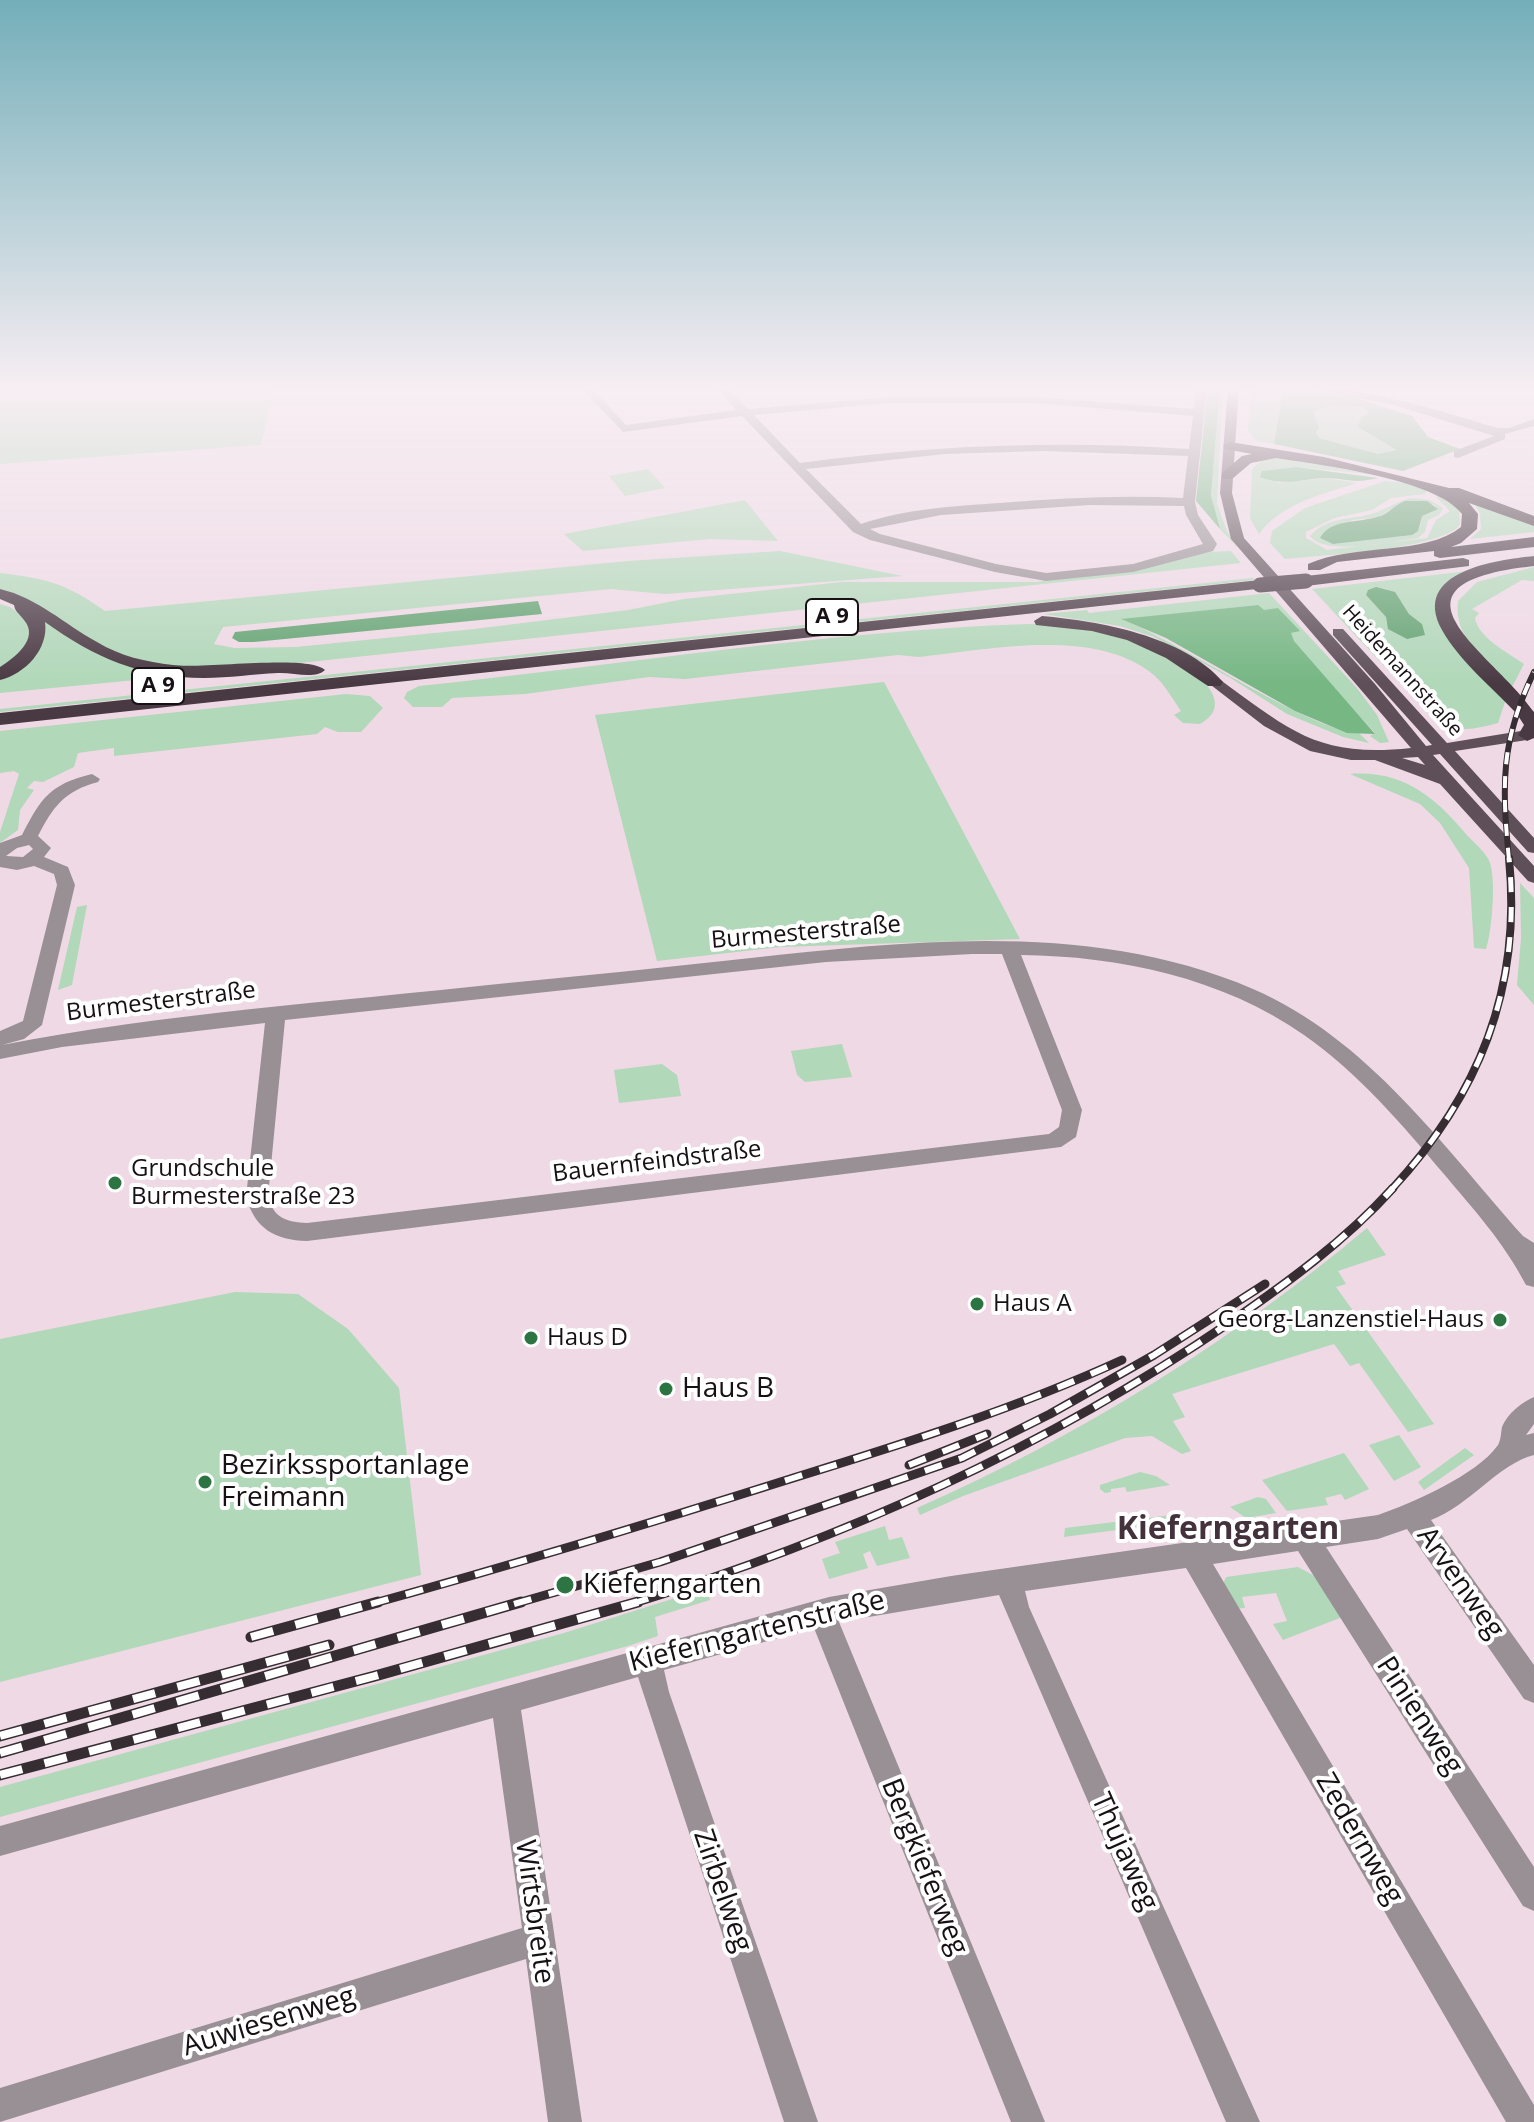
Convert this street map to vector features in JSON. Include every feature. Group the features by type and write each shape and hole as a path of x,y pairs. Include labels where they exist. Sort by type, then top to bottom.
{"highway":[{"path":"1305,572 1334,558 1442,545 1455,540 1469,529 1470,514 1460,501 1431,485"},
{"path":"1432,485 1534,521"},
{"name":"A 9","path":"0,719 947,619 1534,542"},
{"path":"1531,734 1533,725 1515,697 1446,624 1443,602 1453,584 1466,577 1534,558"},
{"name":"A 9","path":"1305,572 1534,558"},
{"name":"A 9","path":"0,703 1254,580"},
{"path":"0,597 34,606 95,651 144,666 193,672 290,666 316,670"},
{"path":"0,597 24,608 39,630 32,650 0,675"},
{"path":"947,619 1070,623 1123,632 1164,647 1214,682"},
{"path":"1515,697 1534,708"},
{"path":"0,729 49,714"}],"main road":[{"name":"Heidemannstraße","path":"1227,485 1227,505 1238,539 1245,550 1370,687 1448,783 1534,877"},
{"name":"Heidemannstraße","path":"1235,526 1357,652 1534,848"},
{"name":"Heidemannstraße","path":"1214,682 1267,719 1317,747 1348,755 1422,750"},
{"path":"1422,750 1531,734"},
{"path":"1369,754 1420,769 1448,783"}],"street":[{"path":"814,485 858,529 899,544 1046,577 1115,571 1208,548 1210,544 1192,515 1189,502 1191,485"},
{"path":"858,529 906,517 973,509 1074,502 1189,502"},
{"path":"28,840 52,797 73,782 92,779"},
{"path":"0,853 14,842 28,840 38,842 42,848 12,863"},
{"path":"0,1038 17,1034 32,1025 66,877 62,871 12,863"},
{"name":"Bauernfeindstraße","path":"276,1014 257,1197 267,1224 286,1232 307,1232 1054,1141 1069,1131 1072,1110 1009,948"},
{"name":"Burmesterstraße","path":"0,1052 62,1040 276,1014 826,956 914,949 1009,948 1120,955 1213,979 1280,1011 1333,1047 1369,1077 1524,1248 1534,1278"},
{"name":"Kieferngartenstraße","path":"0,1841 821,1612 885,1599 1378,1527 1413,1516 1451,1498 1522,1447 1515,1426 1534,1408"},
{"name":"Arvenweg","path":"1413,1516 1534,1689"},
{"name":"Pinienweg","path":"1304,1537 1534,1895"},
{"name":"Zedernweg","path":"1193,1555 1525,2122"},
{"name":"Thujaweg","path":"1009,1581 1016,1608 1243,2122"},
{"name":"Bergkieferweg","path":"821,1612 1028,2122"},
{"name":"Zirbelweg","path":"648,1658 655,1692 801,2122"},
{"name":"Wirtsbreite","path":"505,1701 565,2122"},
{"name":"Auwiesenweg","path":"0,2105 538,1939"}],"shaded area":[{"path":"616,485 662,485 665,488 625,496"},
{"path":"1198,485 1212,485 1211,495 1220,529 1196,501"},
{"path":"1212,485 1218,485 1217,504 1227,531 1238,548 1220,529 1211,495"},
{"path":"1251,485 1351,485 1291,507 1268,523 1259,534 1250,518"},
{"path":"1373,485 1412,485 1427,490 1425,494 1391,498 1372,510 1334,518 1306,532 1306,538 1327,550 1427,538 1436,520 1450,511 1436,493 1459,509 1460,525 1448,533 1405,546 1285,559 1270,543 1272,531 1305,508"},
{"path":"1407,499 1430,500 1443,508 1439,515 1428,520 1425,532 1418,538 1345,547 1330,546 1310,536 1323,525 1371,514","holes":["1433,504 1437,508 1422,516 1420,526 1412,535 1333,544 1352,520 1379,517 1389,510"]},
{"path":"745,500 778,541 709,539 583,551 564,534"},
{"path":"1405,501 1427,501 1438,509 1422,516 1418,531 1412,535 1333,544 1320,538 1330,528 1381,516"},
{"path":"1475,505 1534,524 1534,532 1470,539 1481,529 1480,513"},
{"path":"780,551 902,576 665,594 611,589 223,627 214,644 234,648 296,647 474,629 628,610 684,599 842,582 1037,582 1206,552 1231,551 1241,563 290,664 224,667 175,667 131,660 113,653 31,603 0,592 0,573 31,578 67,588 105,611 628,561"},
{"path":"1534,567 1534,581 1522,580 1472,609 1479,613 1475,618 1482,632 1524,664 1512,687 1466,639 1458,615 1458,601 1477,582"},
{"path":"1468,571 1443,588 1437,601 1436,617 1507,696 1498,723 1458,728 1434,719 1312,589","holes":["1366,595 1401,601 1409,614 1422,624 1387,624 1386,617"]},
{"path":"1255,580 0,712 0,709"},
{"path":"1376,587 1395,592 1409,614 1422,624 1425,635 1407,639 1388,629 1386,617 1366,595 1368,590"},
{"path":"1269,593 1356,687 1377,715 1389,742 1380,743 1370,736 1375,733 1257,605 1123,620 1312,719 1339,729 1357,731 1369,743 1343,737 1287,714 1229,677 1154,637 1120,626 1043,614 1087,610 1089,613"},
{"path":"538,601 542,614 254,642 239,642 232,638 235,632"},
{"path":"0,604 28,620 30,643 0,672"},
{"path":"1258,605 1264,610 1278,608 1300,631 1291,633 1294,641 1375,734 1347,733 1295,711 1166,638 1121,619"},
{"path":"39,614 88,649 120,662 178,676 0,693 0,680 42,643 45,631"},
{"path":"1029,624 1099,630 1167,654 1204,681 1212,692 1215,704 1212,714 1200,724 1183,723 1174,715 1181,711 1163,684 1131,661 1103,651 1041,645 919,657 898,655 685,679 649,677 525,694 452,698 442,707 413,707 404,698 407,692 419,686 876,634"},
{"path":"884,682 1020,939 780,947 657,961 595,715"},
{"path":"346,694 370,696 383,708 361,732 338,732 325,727 317,734 114,756 114,748 78,753 74,767 43,782 34,781 27,788 34,790 20,810 18,830 0,843 0,832 19,774 14,771 0,773 0,731"},
{"path":"1350,774 1386,776 1416,788 1442,808 1486,855 1492,871 1493,893 1486,949 1474,948 1469,868 1440,823 1420,804"},
{"path":"1520,883 1534,898 1534,1005 1517,985 1521,938"},
{"path":"87,905 72,985 58,990 77,907"},
{"path":"842,1044 852,1077 805,1082 797,1075 791,1051"},
{"path":"662,1064 677,1075 681,1096 619,1103 614,1070"},
{"path":"1367,1228 1386,1255 1338,1271 1346,1284 1336,1287 1434,1424 1408,1432 1359,1363 1350,1366 1334,1344 1172,1394 1185,1417 1173,1421 1191,1451 1182,1454 1152,1436 1125,1438 963,1496 920,1515 917,1508 1037,1450 1152,1384 1262,1310"},
{"name":"Bezirkssportanlage Freimann","path":"235,1292 298,1294 348,1329 399,1388 421,1575 0,1682 0,1339"},
{"path":"1399,1435 1421,1467 1394,1481 1369,1445"},
{"path":"1465,1448 1474,1455 1424,1490 1418,1482"},
{"path":"1344,1453 1369,1489 1345,1500 1341,1494 1325,1498 1328,1505 1287,1511 1262,1480"},
{"path":"1140,1472 1156,1476 1170,1485 1127,1492 1125,1487 1105,1493 1100,1489 1100,1485"},
{"path":"1258,1497 1266,1499 1276,1513 1246,1518 1230,1507"},
{"path":"1172,1515 1184,1521 1064,1537 1065,1528"},
{"path":"885,1526 889,1540 902,1537 910,1558 877,1566 870,1551 863,1554 868,1568 829,1579 822,1559 840,1553 835,1542"},
{"path":"1298,1567 1322,1580 1345,1616 1283,1640 1273,1624 1287,1621 1276,1593 1242,1597 1245,1608 1231,1609 1221,1589 1226,1577"},
{"path":"707,1588 710,1600 655,1617 658,1636 628,1646 0,1817 0,1787 564,1633"}],"railway":[{"path":"1509,860 1505,809 1506,764 1515,720 1534,672"},
{"path":"1391,1190 1422,1154 1448,1116 1488,1038 1501,996 1508,952 1511,906 1509,858"},
{"path":"632,1604 710,1579 865,1520 1015,1450 1160,1368 1229,1323 1315,1260 1393,1188"},
{"path":"514,1604 660,1562 962,1458 1050,1414 1154,1355 1265,1284"},
{"path":"376,1603 874,1453 1000,1410 1122,1360"},
{"path":"909,1465 987,1434"},
{"path":"0,1753 521,1602"},
{"path":"632,1604 638,1602"},
{"path":"251,1637 376,1603"},
{"path":"371,1604 376,1603"},
{"path":"0,1775 375,1676 632,1604"},
{"path":"0,1736 329,1645"}],"place":[{"name":"Grundschule Burmesterstraße 23","path":"115,1183"},
{"name":"Haus A","path":"977,1304"},
{"name":"Georg-Lanzenstiel-Haus","path":"1500,1320"},
{"name":"Haus D","path":"531,1338"},
{"name":"Haus B","path":"666,1389"},
{"name":"Bezirkssportanlage Freimann","path":"205,1482"},
{"name":"Kieferngarten","path":"565,1585"}],"district":[{"name":"Kieferngarten","path":"1228,1530"}]}
